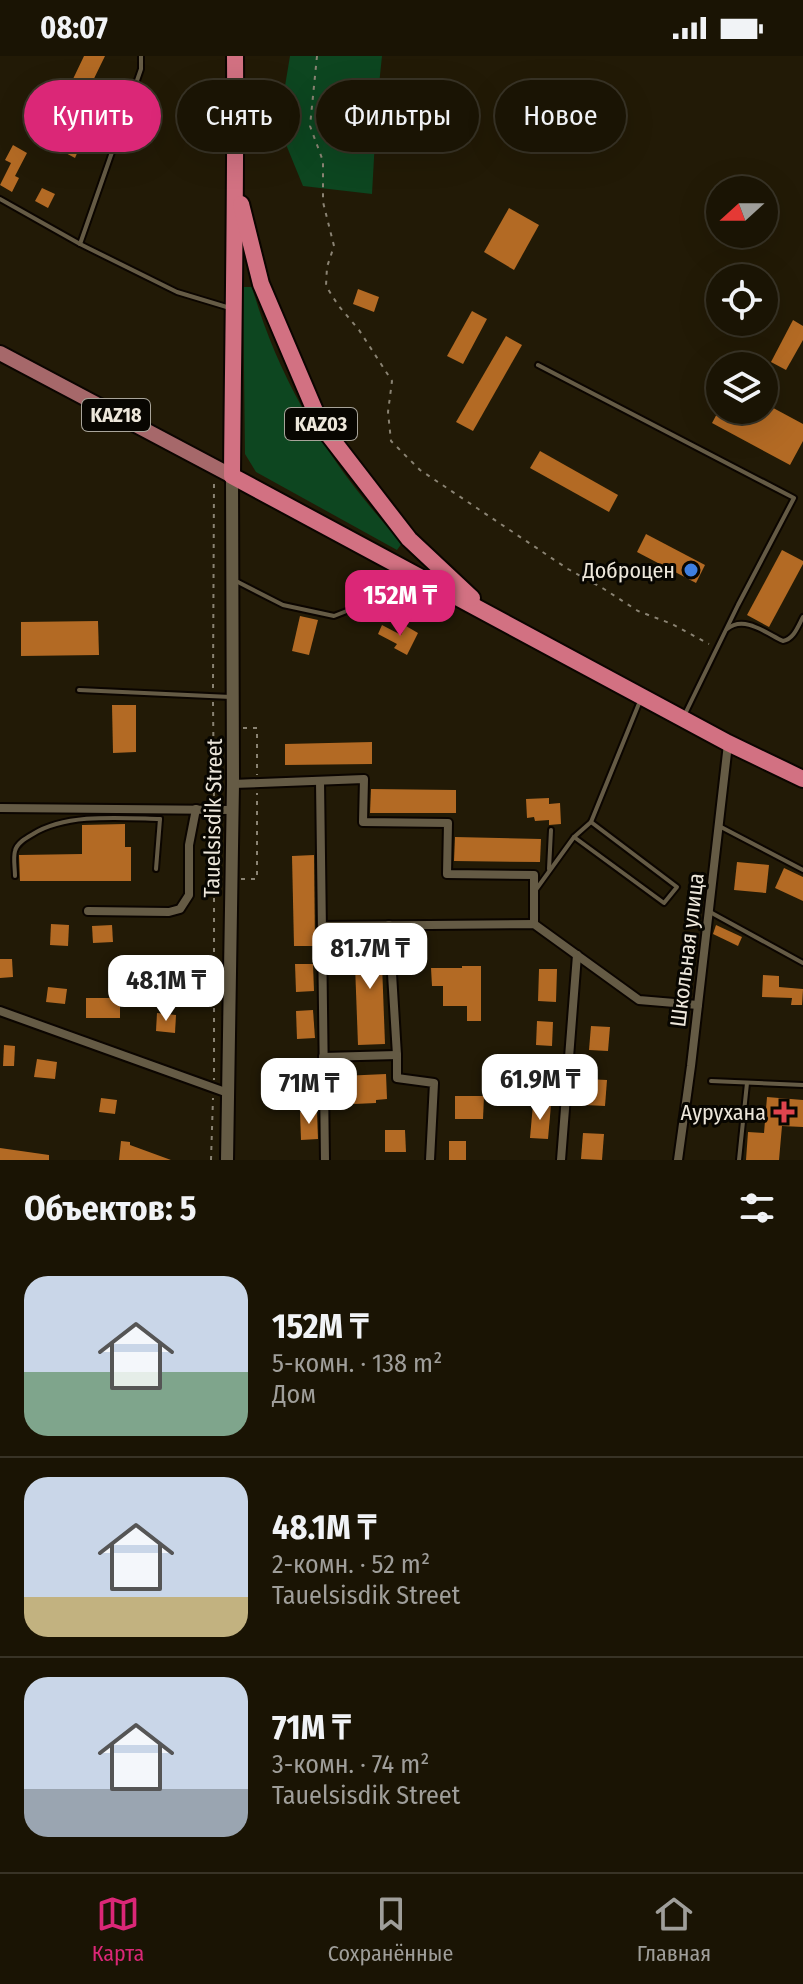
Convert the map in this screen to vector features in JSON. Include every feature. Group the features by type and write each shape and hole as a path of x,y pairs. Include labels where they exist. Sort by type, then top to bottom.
{"highway":[{"name":"KАZ03","path":"235,56 232,476 728,743 803,779"},
{"name":"KАZ03","path":"236,184 261,284 321,425 409,539 490,615"}],"main road":[{"name":"KAZ18","path":"0,353 232,476"}],"street":[{"name":"Tauelsisdik Street","path":"227,1160 234,728 232,476"},
{"name":"Школьная улица","path":"678,1160 728,743"},
{"path":"233,784 364,779 363,822 448,823 447,874 534,875 534,924"},
{"path":"320,781 325,1160"},
{"path":"0,808 233,810"},
{"path":"88,911 169,912 180,909 189,895 189,845 196,809"},
{"path":"322,926 534,924 639,1000 698,1005"},
{"path":"389,925 397,1078 434,1083 430,1160"},
{"path":"561,1160 577,955"},
{"path":"0,1011 228,1093"},
{"path":"323,1057 397,1055"}],"lane":[{"path":"80,244 141,69 141,56"},
{"path":"0,199 80,244 177,292 233,309"},
{"path":"538,365 794,498 682,718"},
{"path":"234,580 283,605 334,616 426,580"},
{"path":"725,631 733,624 749,624 783,641 793,636 803,617"},
{"path":"79,690 234,697"},
{"path":"533,892 574,837 591,822 642,696"},
{"path":"156,869 161,809"},
{"path":"15,876 15,851 24,839 42,828 63,822 116,817 160,819"},
{"path":"574,837 664,903 677,887 591,822"},
{"path":"719,826 803,870"},
{"path":"549,872 551,830"},
{"path":"709,912 803,963"},
{"path":"711,1081 803,1085"},
{"path":"739,1160 747,1083"}],"path":[{"path":"317,56 310,126 323,161 323,202 334,246 327,267 326,286 392,381 388,412 391,441 420,470 568,569 638,611 672,624 716,649"},
{"path":"211,1160 214,1088 214,481"},
{"path":"214,879 257,879 257,728 234,728"}],"green space":[{"path":"290,56 382,56 380,80 316,80 316,152 374,152 372,194 303,186 289,152 300,152 300,80 286,80"},
{"path":"243,287 252,287 278,358 312,424 353,486 402,543 397,550 256,472 245,454"}],"building":[{"path":"84,56 105,56 93,80 73,80"},
{"path":"13,145 27,153 15,176 19,178 12,192 0,185 11,163 5,160"},
{"path":"64,152 78,152 75,158"},
{"path":"42,188 55,194 48,208 35,201"},
{"path":"509,208 539,225 514,270 484,252"},
{"path":"358,289 379,297 374,312 353,304"},
{"path":"472,311 487,319 463,364 447,356"},
{"path":"793,320 803,326 803,340 786,370 778,366 776,352"},
{"path":"506,336 522,345 473,431 456,422"},
{"path":"778,411 803,424 803,441 790,465 714,424 778,424"},
{"path":"540,451 618,495 609,512 530,468"},
{"path":"646,534 705,565 696,583 637,552"},
{"path":"782,550 803,561 803,564 769,627 747,615"},
{"path":"300,616 318,620 309,655 292,651"},
{"path":"98,621 99,655 21,656 21,622"},
{"path":"382,625 401,635 406,626 418,633 407,655 394,648 397,644 378,634"},
{"path":"112,705 136,705 136,752 113,753"},
{"path":"372,742 372,764 285,765 285,744"},
{"path":"371,789 456,790 456,813 370,813"},
{"path":"549,798 549,804 560,803 561,824 549,825 549,820 527,818 526,799"},
{"path":"125,824 125,847 131,847 131,881 20,881 19,855 82,854 82,825"},
{"path":"455,837 541,839 540,862 454,861"},
{"path":"314,855 315,946 294,946 292,856"},
{"path":"737,862 769,865 766,893 734,890"},
{"path":"784,868 803,877 803,901 775,888"},
{"path":"51,924 69,925 68,946 50,945"},
{"path":"112,925 113,942 93,943 92,926"},
{"path":"716,925 742,937 738,946 713,934"},
{"path":"381,937 385,1044 358,1045 354,938"},
{"path":"0,959 12,959 13,977 0,978"},
{"path":"152,959 179,960 179,979 151,979"},
{"path":"295,964 313,964 314,991 296,992"},
{"path":"481,966 481,1021 467,1021 467,1006 443,1006 443,986 432,986 431,968"},
{"path":"539,969 557,969 556,1002 538,1001"},
{"path":"763,975 779,976 779,987 803,989 802,1005 791,1005 792,998 762,997"},
{"path":"48,987 67,989 65,1004 46,1002"},
{"path":"86,998 120,998 120,1018 86,1018"},
{"path":"313,1010 315,1038 297,1039 296,1011"},
{"path":"157,1013 176,1015 175,1033 156,1031"},
{"path":"537,1021 553,1022 552,1046 536,1045"},
{"path":"591,1026 610,1027 608,1051 589,1050"},
{"path":"4,1045 15,1046 14,1066 3,1066"},
{"path":"314,1058 315,1088 299,1089 298,1059"},
{"path":"37,1059 57,1062 55,1079 34,1077"},
{"path":"386,1074 387,1099 354,1104 353,1101 343,1101 342,1076"},
{"path":"587,1079 607,1080 605,1106 585,1105"},
{"path":"455,1096 484,1096 483,1119 455,1119"},
{"path":"767,1097 803,1100 803,1127 782,1126 779,1160 746,1160 748,1132 764,1133"},
{"path":"101,1098 117,1100 115,1114 99,1112"},
{"path":"533,1104 551,1105 548,1139 530,1138"},
{"path":"300,1112 317,1112 318,1139 301,1140"},
{"path":"385,1130 405,1130 406,1152 385,1152"},
{"path":"583,1133 604,1134 602,1160 581,1159"},
{"path":"121,1141 130,1142 130,1145 171,1160 119,1160"},
{"path":"449,1141 466,1141 466,1160 449,1160"},
{"path":"0,1148 49,1155 49,1160 0,1160"}],"place":[{"name":"Доброцен","path":"691,570"},
{"name":"Аурухана","path":"784,1112"}]}
